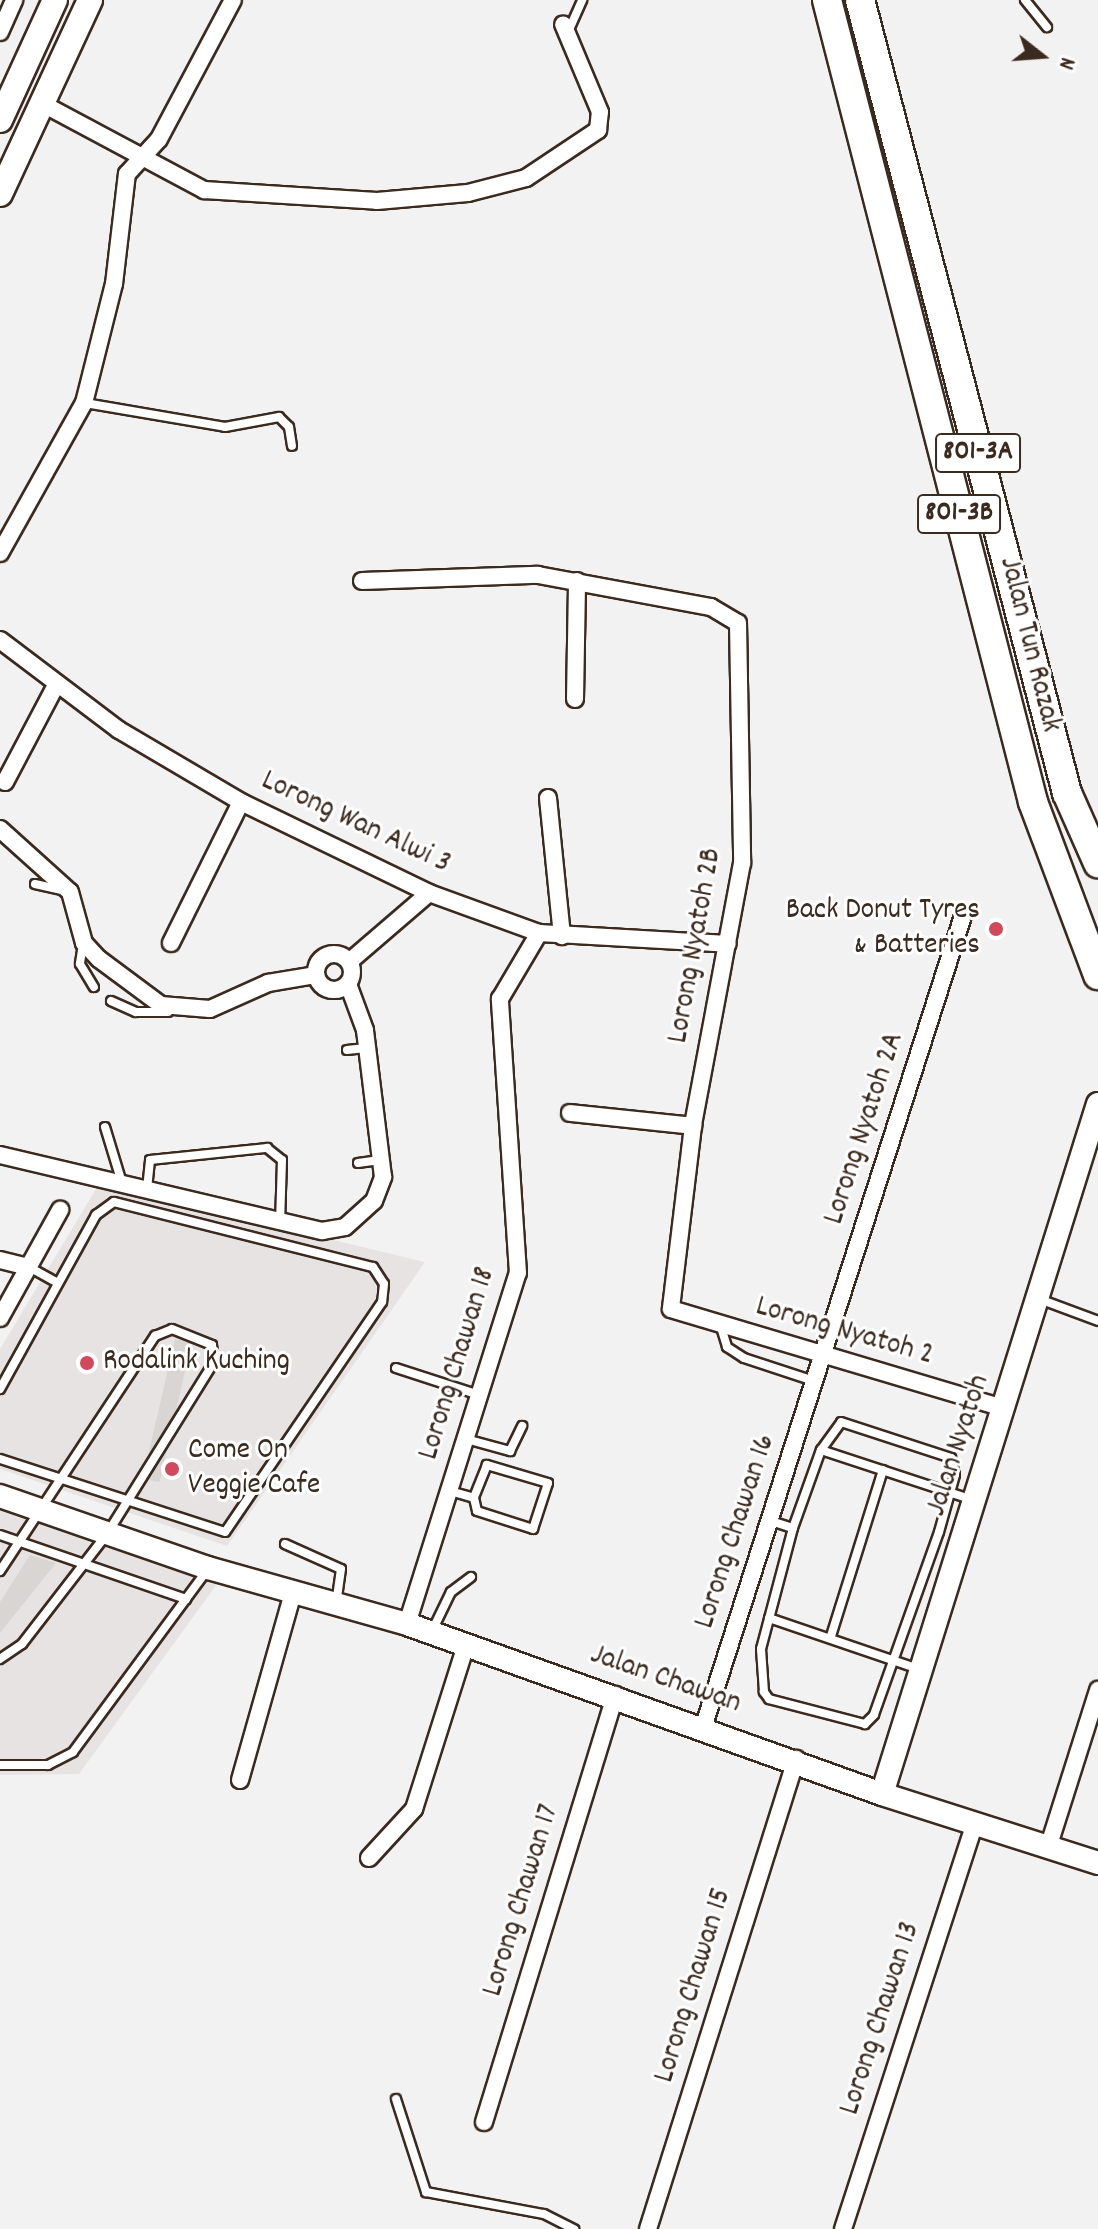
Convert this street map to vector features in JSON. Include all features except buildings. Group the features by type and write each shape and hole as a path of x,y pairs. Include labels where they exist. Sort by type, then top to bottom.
{"highway":[{"path":"807,0 823,51 857,113"},
{"name":"Jalan Tun Razak","path":"827,0 1033,802 1098,975"},
{"name":"Jalan Tun Razak","path":"860,0 1067,793 1098,863"},
{"path":"879,0 891,114"}],"main road":[{"path":"0,120 55,0"},
{"path":"0,194 90,0"}],"street":[{"path":"0,32 14,0"},
{"path":"0,553 84,403 114,284 123,185 140,159 159,139 233,0"},
{"path":"43,104 140,159 204,190 248,196 377,201 468,193 526,178 598,130 600,112 565,30"},
{"path":"362,581 577,581 575,699"},
{"name":"Lorong Nyatoh 2B","path":"577,581 711,607 738,623 742,640 743,847 693,1126 671,1309"},
{"name":"Lorong Wan Alwi 3","path":"0,640 55,687 241,802 429,893 539,933 728,944"},
{"path":"5,782 55,687"},
{"path":"548,798 562,936"},
{"path":"171,943 241,802"},
{"path":"0,829 70,892 84,943 134,989 177,1012 210,1009 268,983 316,975"},
{"path":"0,1155 280,1222 345,1227 380,1190 380,1160 367,1048 348,984 350,961 429,893"},
{"name":"Lorong Nyatoh 2A","path":"822,1356 962,919"},
{"name":"Lorong Chawan 18","path":"407,1624 518,1273 500,999 539,933"},
{"path":"316,975 328,954 350,961"},
{"path":"316,975 333,990 348,984"},
{"path":"570,1113 693,1126"},
{"name":"Jalan Nyatoh","path":"882,1794 1096,1119"},
{"path":"0,1318 60,1210"},
{"path":"0,1260 29,1267"},
{"name":"Lorong Nyatoh 2","path":"671,1309 721,1327 1004,1408"},
{"name":"Lorong Chawan 16","path":"704,1725 822,1356"},
{"name":"Jalan Chawan","path":"0,1496 208,1568 407,1624 704,1725 974,1826 1098,1863"},
{"path":"240,1780 293,1593"},
{"path":"369,1858 414,1809 466,1645"},
{"path":"1048,1848 1098,1690"},
{"name":"Lorong Chawan 17","path":"484,2122 615,1695"},
{"name":"Lorong Chawan 15","path":"648,2229 796,1759"},
{"name":"Lorong Chawan 13","path":"843,2229 974,1826"}],"lane":[{"path":"565,30 582,0"},
{"path":"1025,0 1047,27"},
{"path":"84,403 214,426 279,417 289,427 292,446"},
{"path":"35,884 70,892"},
{"path":"84,943 80,964 94,987"},
{"path":"111,1001 136,1012 177,1012"},
{"path":"347,1050 367,1048"},
{"path":"105,1127 122,1183"},
{"path":"147,1189 150,1160 267,1148 282,1160 280,1222"},
{"path":"358,1163 380,1160"},
{"path":"0,1389 56,1282 96,1215 114,1202 373,1267 384,1284 382,1302 231,1530 212,1534 0,1459"},
{"path":"29,1267 56,1282"},
{"path":"1038,1299 1098,1321"},
{"path":"721,1327 727,1347 744,1358 815,1381"},
{"path":"0,1571 62,1482 155,1336 172,1329 212,1345 214,1362 107,1534 22,1644 0,1659"},
{"path":"396,1368 480,1395"},
{"path":"853,1422 951,1458 952,1494 893,1660 865,1724 769,1699 760,1668 769,1618 793,1528 821,1450 833,1425 853,1422"},
{"path":"466,1439 510,1451 522,1426"},
{"path":"821,1450 974,1500"},
{"path":"487,1465 544,1478 550,1491 533,1529 477,1511 474,1498 487,1465"},
{"path":"831,1636 883,1470"},
{"path":"450,1491 474,1498"},
{"path":"771,1521 793,1528"},
{"path":"0,1535 186,1599"},
{"path":"285,1544 341,1569 335,1605"},
{"path":"0,1765 48,1765 73,1752 208,1568"},
{"path":"431,1633 451,1592 471,1577"},
{"path":"769,1618 831,1636 920,1669"},
{"path":"396,2099 426,2192 467,2205 544,2214 574,2229"}],"shaded area":[{"path":"99,1184 425,1262 227,1546 0,1469 0,1349"},
{"path":"175,1339 192,1343 159,1482 143,1478"},
{"path":"0,1503 220,1580 79,1774 0,1775"},
{"path":"30,1555 56,1563 0,1633 0,1602"}],"place":[{"name":"Back Donut Tyres & Batteries","path":"996,929"},
{"name":"Rodalink Kuching","path":"87,1363"},
{"name":"Come On Veggie Cafe","path":"172,1469"}]}
